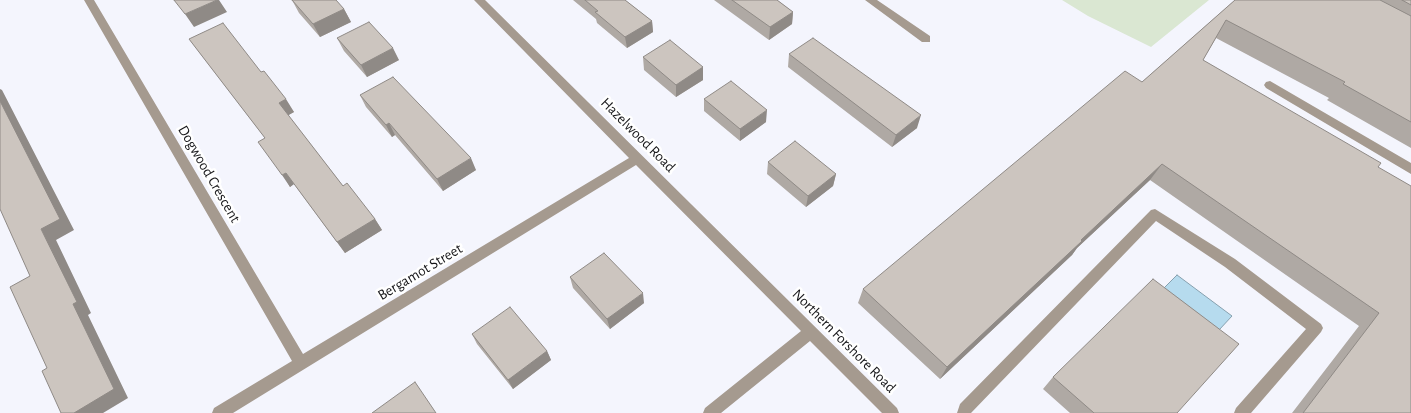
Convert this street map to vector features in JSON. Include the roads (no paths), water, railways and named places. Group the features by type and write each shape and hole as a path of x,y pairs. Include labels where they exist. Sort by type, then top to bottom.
{"street":[{"name":"Dogwood Crescent","path":"89,0 301,364"},
{"name":"Hazelwood Road","path":"479,0 773,292"},
{"path":"870,0 926,39"},
{"path":"1270,85 1411,170"},
{"name":"Bergamot Street","path":"219,413 638,158"},
{"path":"964,413 965,409 1155,214 1230,263 1316,328 1241,413"},
{"name":"Northern Forshore Road","path":"773,292 892,413"},
{"path":"710,413 812,332"}],"water":[{"path":"1177,275 1232,316 1219,330 1164,288"}]}
